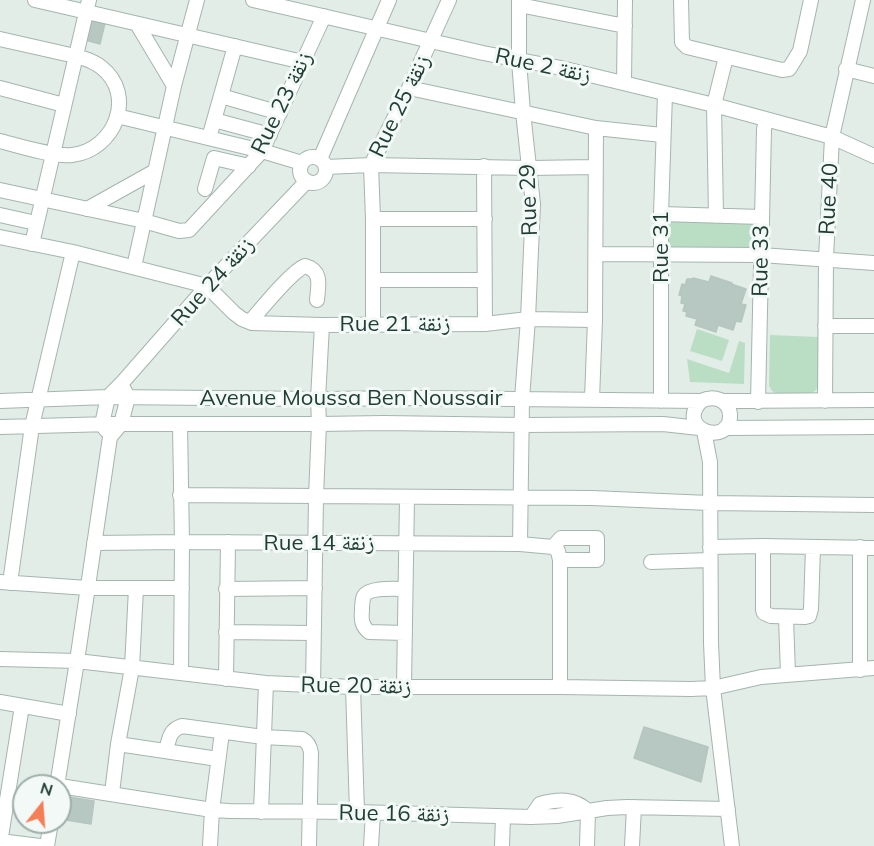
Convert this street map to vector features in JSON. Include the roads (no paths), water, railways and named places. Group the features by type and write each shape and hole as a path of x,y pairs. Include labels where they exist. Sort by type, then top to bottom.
{"street":[{"path":"34,0 88,6 137,24 303,62"},
{"path":"134,267 174,86 196,0"},
{"name":"Rue 2 زنقة","path":"253,0 519,61 561,68 714,105 832,137 874,156"},
{"path":"322,163 389,0"},
{"name":"Rue 25 زنقة","path":"373,324 371,165 449,0"},
{"path":"624,83 625,0"},
{"path":"681,0 682,39 687,47 782,70 789,69 800,51 811,0"},
{"name":"Rue 40","path":"825,401 826,258 832,137 863,0"},
{"path":"519,3 625,26"},
{"name":"Rue 29","path":"519,3 519,61 533,204 522,399 520,544"},
{"path":"32,244 88,6"},
{"name":"Rue 23 زنقة","path":"144,221 179,231 189,230 249,166 262,151 270,135 324,16"},
{"path":"137,24 174,86"},
{"path":"0,39 75,56 95,63 110,76 118,96 114,126 109,134 92,148 72,155 0,141"},
{"path":"209,138 235,46"},
{"path":"716,216 714,105 726,57"},
{"path":"846,69 874,76"},
{"path":"0,88 64,105"},
{"path":"409,88 596,128 662,135"},
{"name":"Rue 31","path":"660,400 662,135 665,94"},
{"path":"221,96 280,113"},
{"path":"117,116 262,151 302,164"},
{"path":"214,120 270,135"},
{"name":"Rue 33","path":"758,402 766,120"},
{"path":"592,399 596,254 596,128"},
{"path":"309,157 315,157 322,163 325,174 322,180 315,183 307,181 300,174 302,164 309,157"},
{"path":"205,189 214,158 249,166"},
{"path":"322,163 530,168 595,167"},
{"path":"484,166 485,324"},
{"path":"87,209 155,171"},
{"name":"Rue 24 زنقة","path":"108,397 124,391 207,286 307,181"},
{"path":"0,190 144,221"},
{"path":"661,214 762,217"},
{"path":"0,215 36,223"},
{"path":"373,219 485,219"},
{"path":"0,237 73,252 207,286 234,313 250,322 290,278 305,266 317,274 317,300"},
{"path":"73,252 32,426 5,583 88,588 182,588"},
{"path":"596,254 761,255 874,263"},
{"path":"373,280 485,280"},
{"name":"Rue 21 زنقة","path":"250,322 322,325 485,324 528,319 595,320"},
{"path":"314,686 318,399 322,325"},
{"path":"825,326 874,326"},
{"path":"60,774 110,437 121,424 124,391"},
{"name":"Avenue Moussa Ben Noussair","path":"124,391 318,399 701,401"},
{"path":"0,401 108,397 102,424 110,437"},
{"path":"710,462 701,429 696,423 695,411 701,401 712,397 723,401 758,402 874,400"},
{"path":"723,401 730,411 730,417 713,448 710,462 711,643 713,688 732,846"},
{"name":"Avenue Moussa Ben Noussair","path":"0,427 102,424 384,423 663,424 701,429"},
{"path":"180,424 181,673"},
{"path":"701,429 715,433 723,429 874,427"},
{"path":"180,495 592,498 709,503 874,505"},
{"path":"404,686 407,498"},
{"path":"560,560 597,560 597,538 561,538 549,546 558,551 560,560 560,687"},
{"path":"226,679 228,542"},
{"name":"Rue 14 زنقة","path":"94,543 406,543 549,546"},
{"path":"763,546 763,610 767,616 786,617 805,617 810,613 813,547"},
{"path":"651,561 763,546 867,548 867,669"},
{"path":"111,793 132,668 136,588"},
{"path":"226,589 315,588"},
{"path":"405,589 374,590 366,593 361,615 363,625 369,632 405,633"},
{"path":"786,617 788,675"},
{"path":"226,632 313,633"},
{"name":"Rue 20 زنقة","path":"0,659 77,661 266,683 353,687 713,688 747,680 867,669"},
{"path":"261,812 266,683"},
{"path":"353,687 357,813"},
{"path":"0,702 69,714"},
{"path":"22,706 0,842 40,846"},
{"path":"166,751 170,735 182,726 302,739 309,745 311,753 309,846"},
{"path":"210,846 222,732"},
{"path":"118,744 218,759"},
{"name":"Rue 16 زنقة","path":"72,788 212,810 261,812 531,817 557,816 607,808 728,809"},
{"path":"632,846 634,807"},
{"path":"587,846 588,811"},
{"path":"371,846 372,813"},
{"path":"502,846 503,817"}]}
